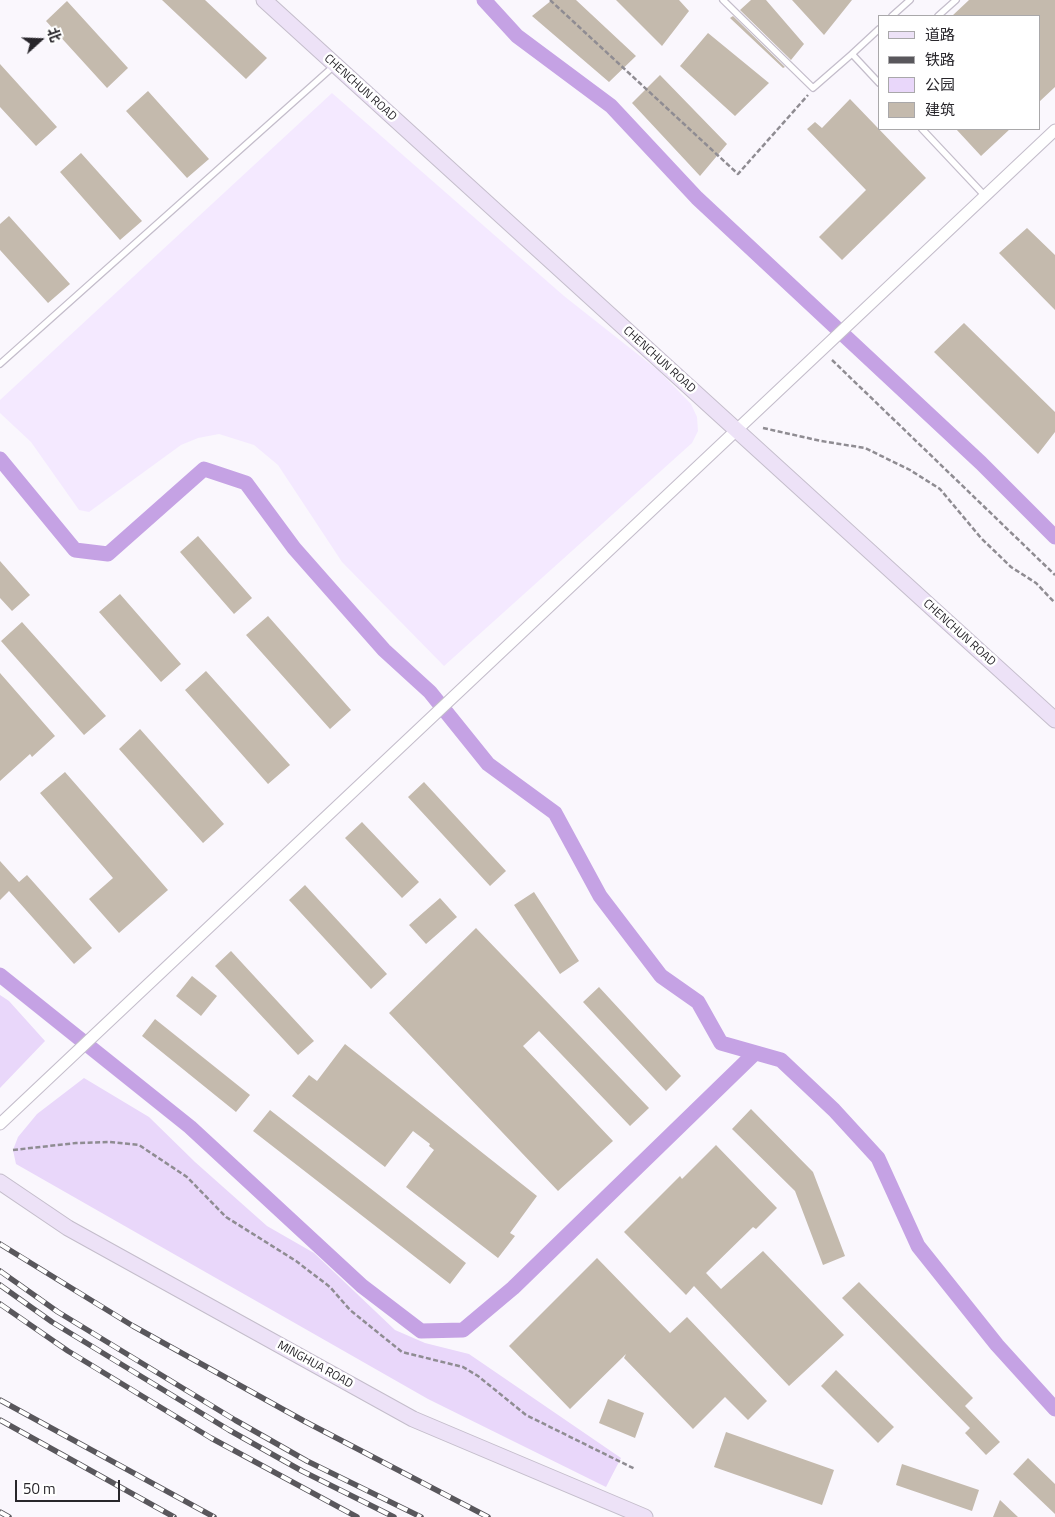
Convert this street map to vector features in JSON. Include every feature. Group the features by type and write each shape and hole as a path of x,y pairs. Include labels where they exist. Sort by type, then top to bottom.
{"street":[{"name":"CHENCHUN ROAD","path":"264,0 1055,720"},
{"path":"0,1124 1055,130"},
{"name":"MINGHUA ROAD","path":"0,1182 68,1228 413,1419 645,1517"}],"lane":[{"path":"723,0 813,88 878,30"},
{"path":"893,15 910,0"},
{"path":"939,15 956,0"},
{"path":"852,54 878,81"},
{"path":"0,364 335,65"},
{"path":"872,76 878,71"},
{"path":"923,130 985,196"}],"path":[{"path":"550,0 738,174 790,118 813,88"},
{"path":"832,360 1055,575"},
{"path":"763,428 864,448 910,470 940,489 981,538 1011,568 1036,583 1055,603"},
{"path":"13,1150 76,1143 110,1142 139,1145 187,1177 226,1217 296,1261 330,1286 350,1310 402,1352 463,1367 478,1376 526,1415 635,1469"}],"shaded area":[{"path":"332,93 564,296 659,371 691,404 697,417 698,431 692,443 444,666 342,562 278,465 254,445 219,434 198,438 181,445 89,512 79,510 31,442 0,413 0,400"}],"green space":[{"path":"0,995 9,1001 45,1041 0,1088"},
{"path":"84,1078 149,1117 195,1162 267,1226 314,1253 395,1330 425,1343 469,1354 621,1458 606,1487 428,1399 16,1164 13,1150 18,1137 37,1114"}],"building":[{"path":"162,0 205,0 267,58 246,79"},
{"path":"552,0 576,0 636,56 609,82 532,16"},
{"path":"616,0 679,0 689,11 662,46"},
{"path":"751,0 766,0 804,44 791,60 740,10"},
{"path":"792,0 852,0 824,35"},
{"path":"969,0 1055,0 1055,87 1040,101 1040,15 953,15"},
{"path":"67,1 128,68 107,88 46,21"},
{"path":"733,16 785,67 783,68 730,18"},
{"path":"708,33 769,83 735,116 680,66"},
{"path":"0,64 57,127 36,146 0,107"},
{"path":"660,75 727,144 700,176 632,103"},
{"path":"148,91 209,159 187,178 126,111"},
{"path":"850,99 926,178 842,260 819,237 866,190 807,129 815,122 822,128"},
{"path":"957,130 1009,130 981,156"},
{"path":"81,153 142,221 120,240 60,172"},
{"path":"9,216 70,284 48,303 0,250 0,224"},
{"path":"1027,228 1055,255 1055,310 999,253"},
{"path":"964,323 1055,412 1055,432 1038,454 934,352"},
{"path":"198,536 252,598 234,614 180,552"},
{"path":"0,561 30,595 12,611 0,598"},
{"path":"120,594 181,664 161,682 99,612"},
{"path":"268,616 351,710 330,729 246,635"},
{"path":"22,622 106,716 84,735 1,641"},
{"path":"206,671 290,765 268,784 185,690"},
{"path":"0,673 55,736 32,757 30,754 0,781"},
{"path":"140,729 224,824 203,843 119,749"},
{"path":"65,772 168,890 119,933 89,899 113,878 40,793"},
{"path":"424,782 506,871 490,886 408,797"},
{"path":"362,822 419,882 402,898 345,838"},
{"path":"0,861 19,882 27,875 92,948 74,964 9,891 0,900"},
{"path":"305,885 387,974 371,989 289,900"},
{"path":"534,892 579,961 560,974 514,905"},
{"path":"440,898 457,917 426,944 409,925"},
{"path":"476,928 649,1108 630,1126 539,1031 523,1046 613,1141 558,1191 389,1013"},
{"path":"231,951 314,1041 298,1055 215,966"},
{"path":"192,976 217,996 201,1016 176,996"},
{"path":"599,987 681,1076 666,1091 583,1002"},
{"path":"155,1019 250,1095 236,1112 142,1036"},
{"path":"345,1044 537,1196 510,1233 515,1236 498,1258 406,1187 434,1150 429,1146 430,1144 413,1131 385,1167 292,1096 309,1075 317,1081"},
{"path":"751,1109 813,1172 845,1256 823,1265 795,1191 732,1129"},
{"path":"270,1110 466,1263 450,1284 253,1131"},
{"path":"716,1145 777,1208 756,1229 753,1227 706,1273 721,1289 763,1251 844,1335 789,1386 694,1286 686,1295 624,1232 680,1176 682,1179"},
{"path":"597,1258 670,1333 687,1317 767,1401 748,1420 725,1397 693,1429 624,1358 626,1354 570,1409 509,1346"},
{"path":"859,1282 973,1398 965,1406 1000,1442 986,1455 965,1433 970,1428 842,1298"},
{"path":"836,1370 894,1427 878,1443 821,1386"},
{"path":"608,1399 644,1413 635,1438 599,1423"},
{"path":"726,1432 834,1470 822,1505 714,1467"},
{"path":"1028,1458 1055,1484 1055,1514 1013,1474"},
{"path":"902,1464 979,1490 972,1511 896,1485"},
{"path":"1000,1500 1018,1517 993,1517"}],"waterway":[{"path":"484,0 517,36 611,106 697,198 981,463 1055,537"},
{"path":"0,459 75,550 108,554 204,469 246,483 294,548 384,650 430,692 488,764 555,813 600,896 661,976 698,1002 721,1043 781,1060 834,1110 878,1158 918,1246 997,1345 1055,1409"},
{"path":"0,975 190,1127 362,1286 421,1331 463,1330 513,1288 755,1053"}],"railway":[{"path":"0,1244 133,1326 304,1421 488,1517"},
{"path":"0,1271 58,1312 235,1420 307,1461 421,1517"},
{"path":"0,1285 52,1322 229,1430 302,1471 394,1517"},
{"path":"0,1304 68,1351 211,1438 357,1517"},
{"path":"0,1400 214,1517"},
{"path":"0,1420 174,1517"},
{"path":"0,1512 9,1517"}]}
